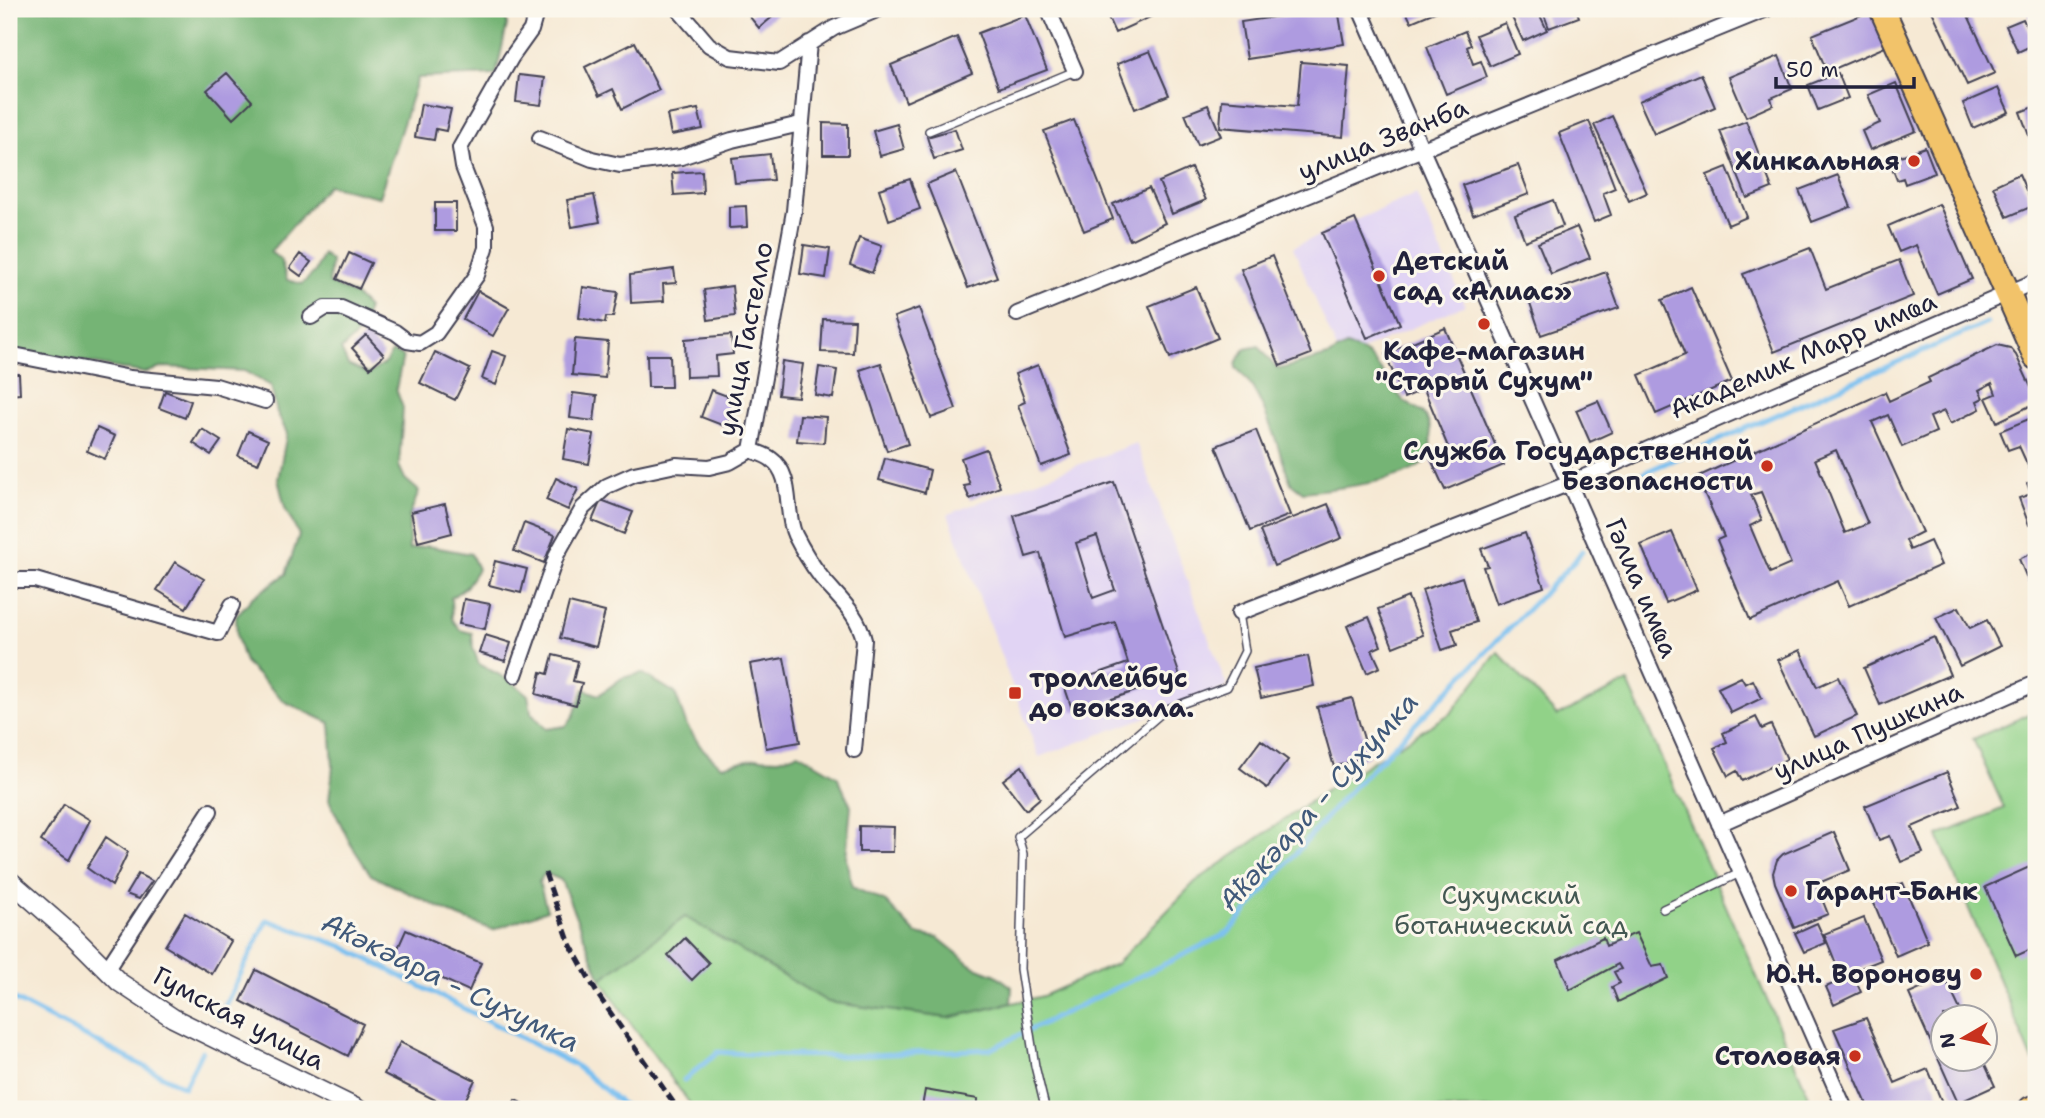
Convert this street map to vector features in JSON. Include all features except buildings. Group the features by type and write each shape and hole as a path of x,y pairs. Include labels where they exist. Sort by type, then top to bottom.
{"highway":[{"path":"1882,9 2036,356"},
{"path":"2031,1109 2036,1107"}],"street":[{"path":"311,317 325,308 341,308 395,332 407,341 420,343 436,333 477,275 486,248 486,226 463,167 460,148 511,58 531,30 537,9"},
{"path":"678,9 709,45 730,57 779,62 834,28 879,9"},
{"path":"1048,9 1075,71"},
{"name":"Гәлиа имҩа","path":"1360,9 1845,1109"},
{"name":"улица Званба","path":"1017,314 1767,9"},
{"name":"улица Гастелло","path":"515,675 557,554 583,508 607,486 634,474 676,465 709,467 730,461 751,450 794,211 809,43"},
{"path":"540,138 592,159 620,165 681,157 732,140 800,124"},
{"name":"Академик Марр имҩа","path":"1239,613 1570,483 2036,281"},
{"path":"9,354 130,378 216,386 265,401"},
{"path":"751,450 772,459 781,471 787,486 787,506 794,533 820,576 849,608 861,627 864,640 854,750"},
{"path":"9,580 36,580 218,633 232,605"},
{"name":"улица Пушкина","path":"1719,824 2036,683"},
{"path":"107,969 210,811"},
{"name":"Гумская улица","path":"9,880 71,934 120,982 173,1018 358,1109"}],"lane":[{"path":"929,131 1075,71"},
{"path":"1044,1103 1035,1066 1020,970 1023,854 1018,837 1165,710 1227,687 1245,651 1239,613"},
{"path":"1663,909 1741,873"}],"shaded area":[{"name":"Детский сад «Алиас»","path":"1416,194 1465,305 1341,359 1293,247"},
{"path":"1136,443 1227,687 1039,757 948,514"}],"green space":[{"path":"9,9 507,9 507,25 496,75 418,78 379,197 328,185 270,252 280,259 287,280 302,284 315,272 323,254 331,261 329,283 355,295 368,308 360,332 341,350 348,365 368,374 385,363 392,352 403,356 396,389 403,408 399,466 405,479 419,491 409,517 409,549 428,546 471,554 478,569 466,587 451,598 452,619 460,630 472,633 473,648 479,664 511,681 528,695 531,712 546,729 566,726 574,715 584,689 599,695 622,678 642,673 675,693 687,726 701,747 721,766 757,758 779,759 798,753 837,776 851,806 846,858 852,887 886,902 916,934 938,938 973,966 996,975 1012,987 1011,1003 948,1018 828,1002 685,917 601,979 561,880 545,873 539,882 547,910 493,930 459,917 371,875 350,843 329,800 333,766 330,723 285,702 245,663 237,637 236,616 252,598 286,574 299,535 285,508 278,479 287,433 277,413 271,386 244,371 165,367 144,373 30,352 9,357"},
{"path":"1259,346 1276,368 1280,369 1328,356 1346,346 1364,353 1376,363 1403,400 1422,412 1427,419 1431,445 1427,458 1418,467 1393,477 1303,492 1291,483 1262,405 1246,378 1236,368 1245,349"},
{"name":"Сухумский ботанический сад","path":"1498,652 1557,716 1628,682 1809,1096 1783,1109 694,1109 601,979 685,916 828,1002 948,1018 1043,996 1116,964 1195,882 1331,787 1451,713"},
{"path":"2036,711 2036,1060 2033,1061 1938,836 2004,808 1973,739"}],"waterway":[{"name":"Аҟәкәара - Сухумка","path":"1634,477 1987,323"},
{"name":"Аҟәкәара - Сухумка","path":"684,1080 718,1052 852,1056 991,1049 1228,933 1342,799 1582,551"},
{"name":"Аҟәкәара - Сухумка","path":"219,1018 267,920 342,946 576,1066 628,1109"},
{"name":"Аҟәкәара - Сухумка","path":"9,997 184,1087 202,1051"}],"railway":[{"path":"545,873 570,944 598,995 678,1109"}],"place":[{"name":"Хинкальная","path":"1914,161"},
{"name":"Детский сад «Алиас»","path":"1379,276"},
{"name":"Кафе-магазин \"Старый Сухум\"","path":"1484,324"},
{"name":"Служба Государственной Безопасности","path":"1767,466"},
{"name":"троллейбус до вокзала.","path":"1015,693"},
{"name":"Гарант-Банк","path":"1791,891"},
{"name":"Ю.Н. Воронову","path":"1976,974"},
{"name":"Столовая","path":"1855,1056"}]}
